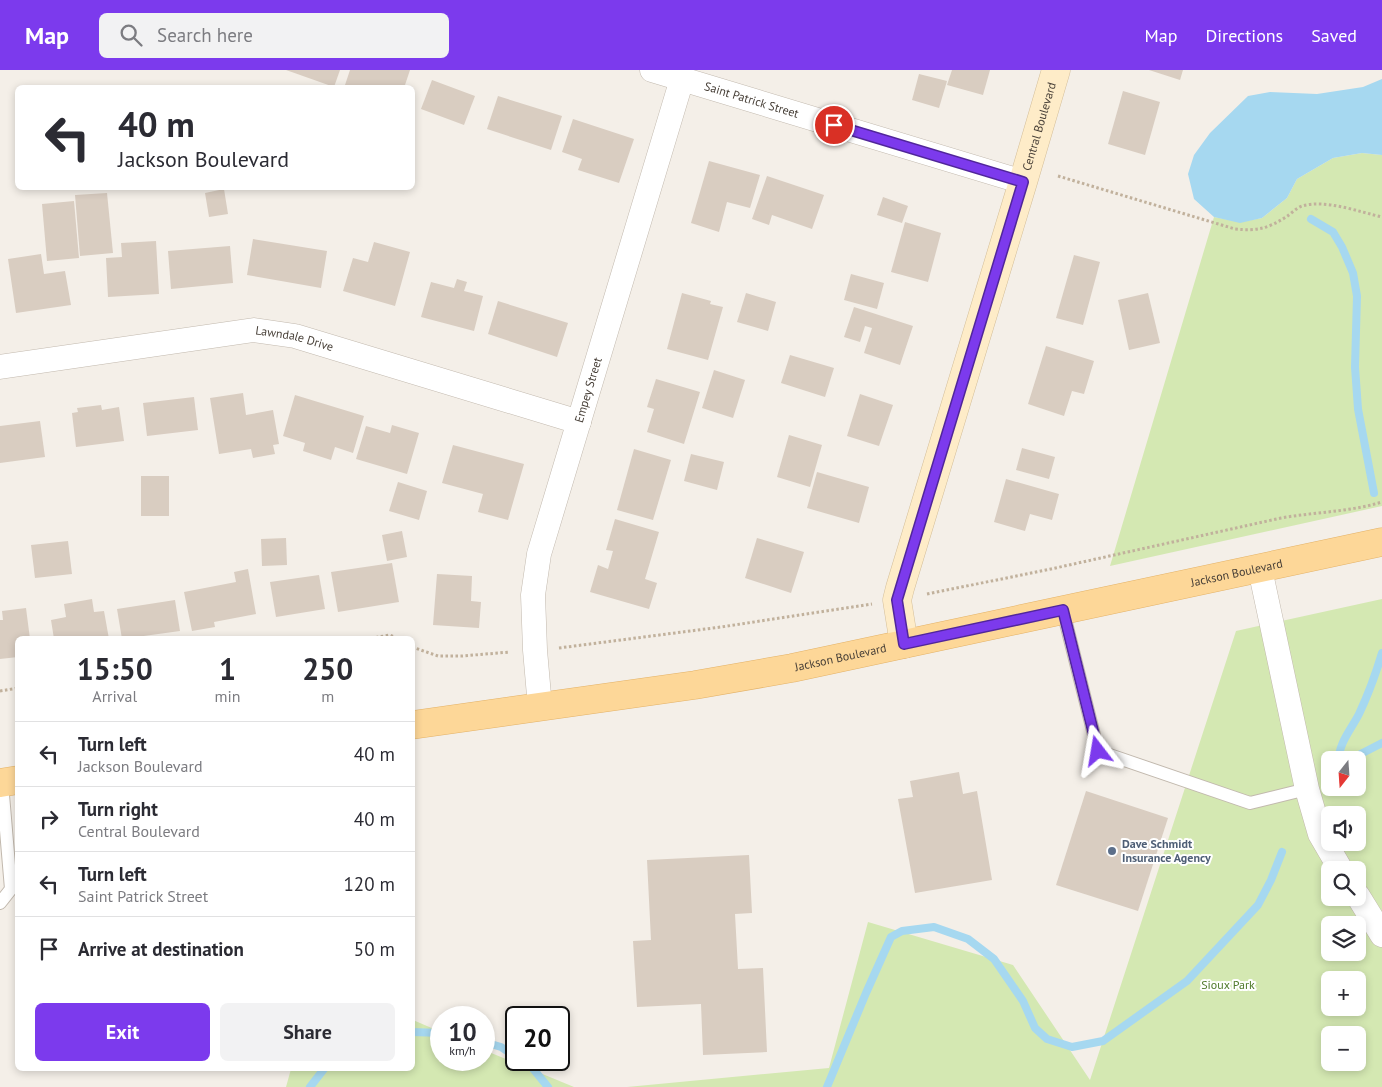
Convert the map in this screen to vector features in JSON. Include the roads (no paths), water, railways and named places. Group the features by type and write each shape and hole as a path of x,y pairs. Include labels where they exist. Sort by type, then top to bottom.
{"main road":[{"name":"Jackson Boulevard","path":"415,725 695,686 792,668 1382,542"}],"street":[{"name":"Saint Patrick Street","path":"652,70 1023,182"},
{"name":"Central Boulevard","path":"904,644 897,600 900,588 1056,70"},
{"name":"Empey Street","path":"540,707 533,595 539,554 682,79"},
{"name":"Lawndale Drive","path":"0,367 254,330 295,336 579,422"},
{"path":"1260,569 1307,789 1320,834 1335,861"},
{"path":"1364,906 1382,935"}],"lane":[{"path":"1063,610 1098,751 1250,803 1307,789"},
{"path":"0,903 12,889 6,782"}],"water":[{"path":"1382,79 1382,155 1362,153 1333,158 1297,179 1287,198 1262,218 1240,223 1214,217 1194,199 1188,174 1194,155 1210,133 1248,96 1270,92 1317,94 1363,87"}],"waterway":[{"path":"1311,219 1333,232 1342,247 1353,273 1357,296 1355,367 1358,409 1374,493"},
{"path":"1340,751 1372,684 1382,653"},
{"path":"1366,751 1382,743"},
{"path":"827,1087 891,937 902,931 934,927 968,939 994,959 1023,1001 1035,1028 1047,1039 1072,1047 1103,1041 1187,981 1258,905 1271,880 1282,852"},
{"path":"415,1032 430,1033"},
{"path":"495,1045 505,1050"},
{"path":"310,1087 322,1071"},
{"path":"535,1071 548,1087"}],"place":[{"name":"Dave Schmidt Insurance Agency","path":"1112,851"}],"park label":[{"name":"Sioux Park","path":"1228,985"}]}
